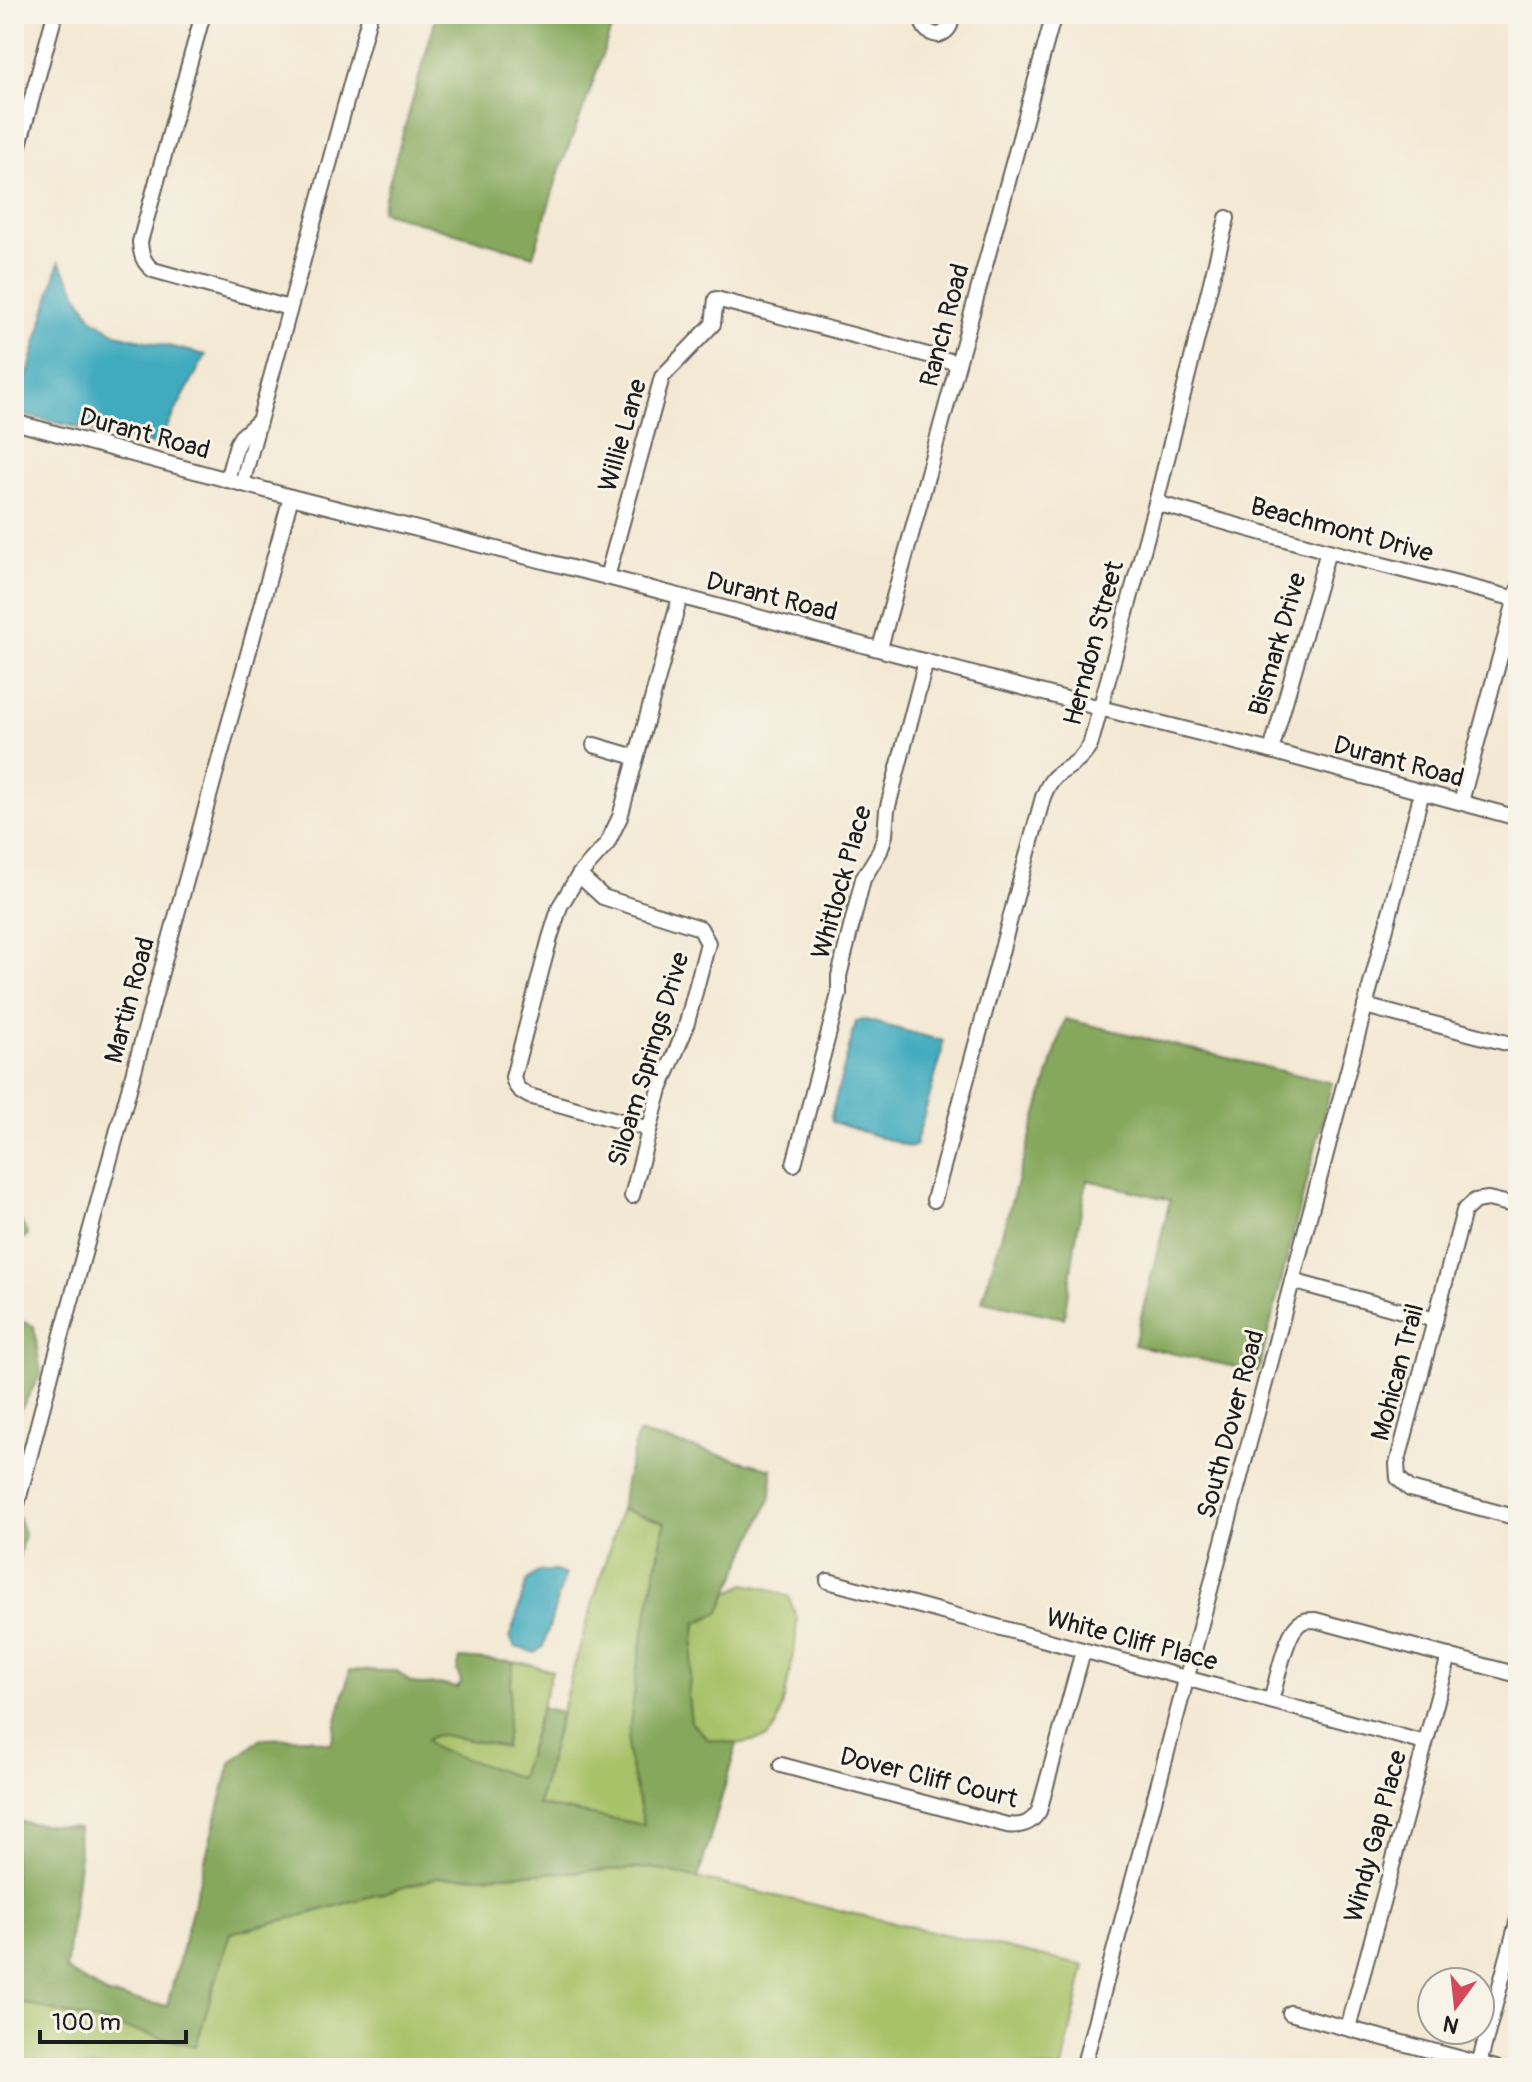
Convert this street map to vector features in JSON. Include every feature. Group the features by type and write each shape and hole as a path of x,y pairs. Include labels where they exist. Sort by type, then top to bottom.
{"street":[{"path":"14,163 55,14"},
{"path":"203,14 140,242 141,255 153,270 289,308"},
{"path":"242,484 370,14"},
{"path":"924,14 924,28 939,35 951,24 950,14"},
{"name":"Ranch Road","path":"880,648 1054,14"},
{"name":"Herndon Street","path":"934,1200 1047,785 1058,772 1078,761 1090,746 1156,503 1227,218"},
{"name":"Willie Lane","path":"607,577 662,377 713,324 716,299 958,363"},
{"path":"227,480 241,437 259,421"},
{"name":"Durant Road","path":"14,422 1518,818"},
{"name":"Martin Road","path":"14,1516 291,497"},
{"name":"Beachmont Drive","path":"1156,503 1328,551 1517,595"},
{"name":"Bismark Drive","path":"1271,751 1328,551"},
{"path":"1461,802 1517,595"},
{"path":"649,1129 529,1096 519,1091 514,1083 514,1068 555,921 568,891 607,844 615,829 680,597"},
{"name":"Whitlock Place","path":"794,1164 839,994 839,976 863,879 880,851 885,835 887,810 926,661"},
{"path":"594,745 635,757"},
{"name":"South Dover Road","path":"1083,2068 1422,792"},
{"name":"Siloam Springs Drive","path":"579,875 603,897 700,928 708,943 685,1030 660,1089 632,1196"},
{"path":"1365,1006 1518,1046"},
{"name":"Mohican Trail","path":"1518,1206 1488,1199 1475,1201 1464,1211 1397,1464 1398,1478 1410,1489 1518,1518"},
{"path":"1292,1281 1435,1320"},
{"name":"White Cliff Place","path":"828,1581 1425,1743"},
{"path":"1271,1701 1294,1628 1308,1620 1518,1675"},
{"name":"Dover Cliff Court","path":"781,1765 1015,1827 1025,1824 1039,1811 1083,1651"},
{"name":"Windy Gap Place","path":"1348,2028 1449,1656"},
{"path":"1479,2064 1518,1919"},
{"path":"1290,2013 1496,2068"}],"green space":[{"path":"437,14 616,14 560,169 533,256 381,211"},
{"path":"1065,1019 1332,1083 1258,1372 1134,1345 1170,1200 1087,1180 1064,1318 982,1301"},
{"path":"14,1208 28,1235 14,1245"},
{"path":"14,1319 34,1326 41,1374 14,1421"},
{"path":"638,1433 772,1469 771,1497 719,1613 696,1623 688,1696 691,1722 708,1739 737,1744 698,1879 651,1868 437,1878 230,1933 196,2046 14,2001 14,1821 78,1828 79,1861 66,1970 108,1995 167,2006 230,1764 260,1739 309,1738 331,1744 350,1670 397,1671 410,1682 457,1688 461,1682 457,1671 460,1658 513,1662 505,1747 437,1734 426,1740 436,1749 520,1778 542,1707 561,1712 538,1805 644,1825 627,1751 637,1668 665,1523 621,1509"},
{"path":"621,1509 665,1522 637,1668 645,1825 538,1805 569,1683"},
{"path":"19,1518 24,1534 14,1581 14,1535"},
{"path":"745,1584 789,1597 797,1619 795,1646 777,1725 767,1738 737,1744 708,1739 691,1722 688,1696 696,1623 719,1613 728,1593"},
{"path":"513,1662 552,1671 520,1778 436,1749 425,1739 437,1734 505,1746"},
{"path":"652,1868 1085,1966 1062,2068 14,2068 14,2001 196,2046 230,1933 437,1878"}],"water":[{"path":"59,262 92,318 116,334 206,355 157,445 14,413"},
{"path":"862,1019 943,1041 915,1146 832,1122 856,1022"},
{"path":"539,1571 556,1571 565,1575 543,1647 535,1653 515,1647 510,1638 527,1580"}]}
